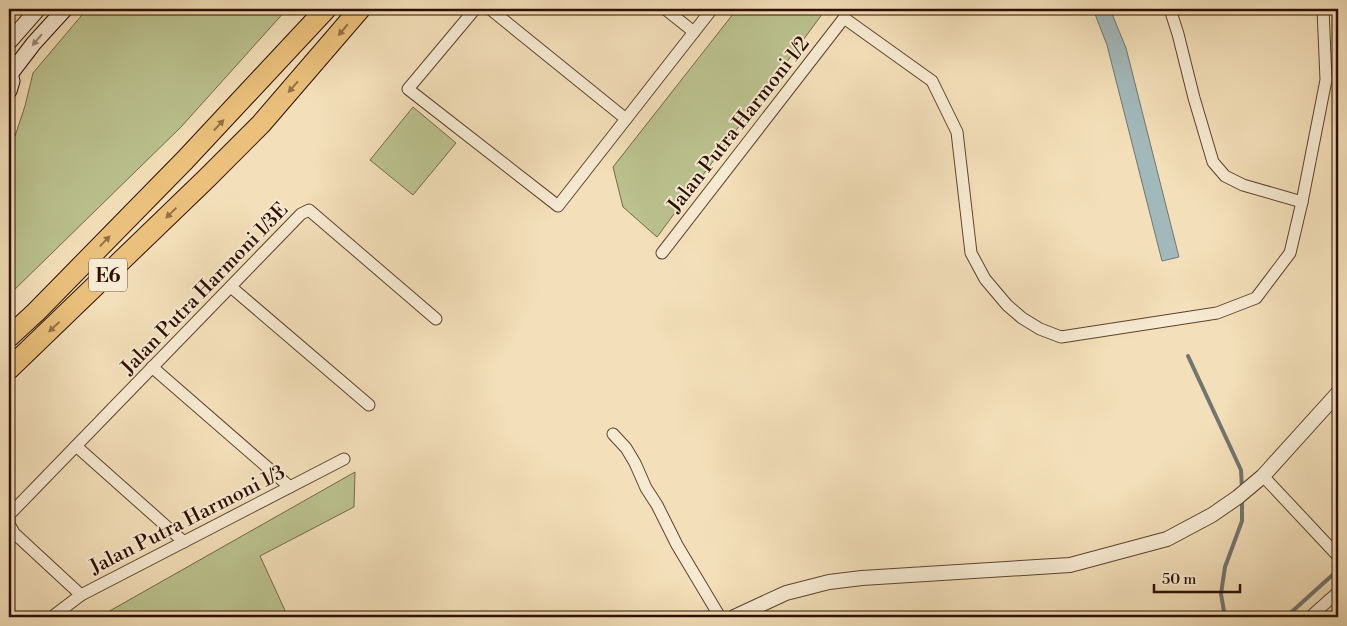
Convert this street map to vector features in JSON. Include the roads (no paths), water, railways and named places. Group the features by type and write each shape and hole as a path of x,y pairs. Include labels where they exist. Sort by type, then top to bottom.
{"highway":[{"name":"E6","path":"9,337 36,312 185,160 326,9"},
{"name":"E6","path":"9,369 261,124 360,9"}],"main road":[{"path":"9,42 38,9"},
{"path":"9,91 12,81 10,71 65,9"}],"street":[{"path":"475,9 408,90 558,206 712,9"},
{"path":"490,9 626,119"},
{"path":"665,9 694,32"},
{"path":"1170,9 1213,162 1224,176 1242,185 1302,202 1326,80 1323,9"},
{"name":"Jalan Putra Harmoni 1/2","path":"662,253 844,18 932,81 958,132 970,253 985,279 1007,305 1022,318 1040,329 1061,337 1217,313 1256,298 1290,253 1302,202"},
{"name":"Jalan Putra Harmoni 1/3E","path":"9,515 301,214 309,210 436,319"},
{"path":"231,287 369,405"},
{"path":"152,367 290,487"},
{"path":"734,617 786,593 829,582 862,578 1070,566 1167,539 1212,515 1263,476 1338,393"},
{"path":"613,434 636,463 646,488 657,505 677,545 720,617"},
{"path":"76,446 184,542"},
{"name":"Jalan Putra Harmoni 1/3","path":"52,617 81,595 344,459"},
{"path":"1263,476 1337,555"},
{"path":"9,515 9,524 14,534 81,595"},
{"path":"1310,617 1338,592"}],"water":[{"path":"1093,9 1110,9 1126,48 1179,257 1162,261 1107,45"}],"waterway":[{"path":"1188,356 1241,470 1242,489"},
{"path":"1225,617 1221,594 1225,567 1242,521 1242,499"},
{"path":"1286,617 1338,570"}]}
